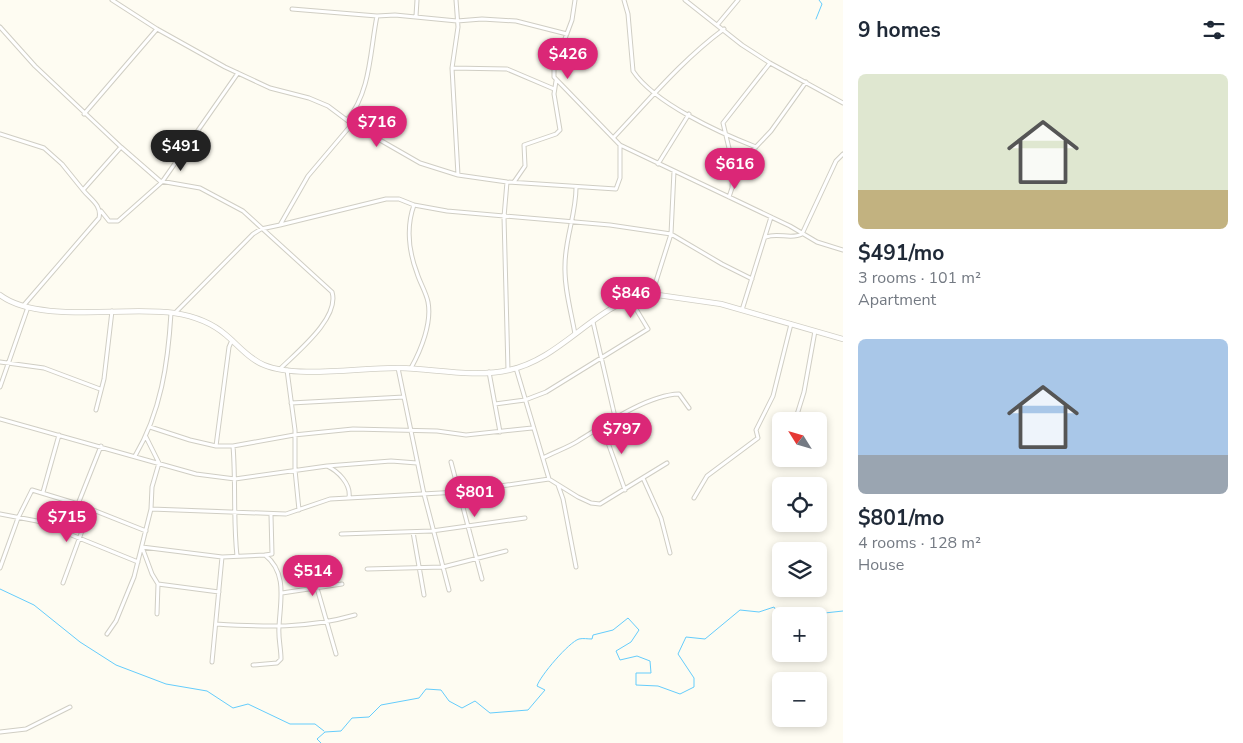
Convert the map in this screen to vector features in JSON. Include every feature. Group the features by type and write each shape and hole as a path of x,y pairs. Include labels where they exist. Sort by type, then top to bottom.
{"street":[{"path":"112,0 157,29 238,73 270,88 318,102 420,163 458,174 513,183 576,188 617,188 620,146"},
{"path":"416,16 417,0"},
{"path":"456,0 457,21 452,68 458,174"},
{"path":"575,0 567,34 553,74 556,81 614,137 620,146 771,217 817,242 843,250"},
{"path":"624,0 628,14 633,70 653,94 723,132 756,147"},
{"path":"685,0 718,24 742,45 770,63 843,103"},
{"path":"718,24 738,0"},
{"path":"292,9 377,16 416,16 457,21 482,19 516,21 567,34"},
{"path":"347,120 356,108 369,68 377,16"},
{"path":"0,27 19,50 84,114 162,182 196,186 209,191 250,216 261,229 330,288 334,294 322,326 279,369"},
{"path":"84,114 157,29"},
{"path":"614,137 697,50 724,29"},
{"path":"732,188 733,165 723,132 723,123 754,86 770,63"},
{"path":"452,68 507,70 554,89"},
{"path":"0,134 44,148 62,164 109,221 118,221 162,182 238,73"},
{"path":"513,183 525,166 524,145 556,134 560,130 554,89 556,81"},
{"path":"729,197 732,188 756,147 771,132 806,82"},
{"path":"658,164 689,114"},
{"path":"280,225 308,176 352,124"},
{"path":"83,190 121,147"},
{"path":"766,238 774,234 796,237 803,233 829,175 843,150"},
{"path":"652,294 671,234 674,171"},
{"path":"507,182 504,217 508,371"},
{"path":"575,334 567,295 565,265 573,223 576,188"},
{"path":"136,456 150,427 163,387 172,313 248,238 261,229 386,199 398,199 414,206 504,217 610,225 671,234 752,279"},
{"path":"411,369 421,348 429,311 427,295 412,255 409,227 414,206"},
{"path":"0,387 10,363 26,306 96,223 101,211"},
{"path":"742,310 771,217"},
{"path":"0,295 12,302 26,306 67,311 172,313 207,322 256,361 287,370 398,368 489,372 508,371 547,354 630,299 652,294 698,299 791,323 843,339"},
{"path":"495,404 525,400 557,386 648,329 630,299"},
{"path":"96,410 108,354 112,311"},
{"path":"593,322 615,417"},
{"path":"694,498 707,476 758,438 756,430 773,396 791,323"},
{"path":"798,412 804,392 816,330"},
{"path":"216,446 226,383 228,353 232,340"},
{"path":"0,362 44,368 100,390"},
{"path":"398,368 432,531 450,590"},
{"path":"516,368 532,428 549,479"},
{"path":"287,370 299,510"},
{"path":"489,372 500,432"},
{"path":"543,458 575,443 615,417 675,394 681,395 689,408"},
{"path":"291,403 404,397"},
{"path":"0,419 101,446 179,470 235,479 327,466 391,461 417,463"},
{"path":"602,426 625,490"},
{"path":"150,427 180,438 216,446 233,446 294,435 354,429 410,430 466,435 532,428"},
{"path":"43,492 59,435"},
{"path":"107,634 123,605 138,562 151,509 152,487 159,463 146,437"},
{"path":"78,504 101,446"},
{"path":"233,446 237,556"},
{"path":"452,462 482,579"},
{"path":"151,509 271,515 299,510 330,499 460,492 549,479 570,493 594,504 600,504 667,463"},
{"path":"327,466 347,485 349,497"},
{"path":"643,478 661,518 670,554"},
{"path":"556,482 563,499 576,567"},
{"path":"0,568 18,518 30,492 33,490 78,504 146,531"},
{"path":"63,583 90,509"},
{"path":"0,514 37,521 138,562"},
{"path":"142,546 222,557 272,554 271,515"},
{"path":"341,534 432,531 525,518"},
{"path":"412,532 421,568 424,595"},
{"path":"142,546 152,574 158,584 157,614"},
{"path":"367,569 443,566 506,551"},
{"path":"254,665 274,664 280,661 279,628 282,593 274,562 265,555"},
{"path":"212,662 222,557"},
{"path":"158,584 219,592"},
{"path":"282,593 342,584"},
{"path":"317,588 336,654"},
{"path":"216,624 279,628 326,623 354,616"},
{"path":"0,732 26,729 70,707"}],"waterway":[{"path":"816,19 822,4 819,0"},
{"path":"0,589 34,605 80,642 116,665 166,684 207,691 233,708 248,704 290,724 315,724 324,731"},
{"path":"321,743 317,739 325,732 341,731 352,718 369,717 381,705 419,698 426,689 441,690 449,701 462,708 475,701 490,713 528,710 545,690 537,686 539,681 555,660 574,641 592,639 593,635 613,630 628,618 639,630 631,642 616,651 620,660 637,656 650,661 651,673 636,673 636,685 658,686 680,694 694,687 694,678 678,654 686,637 705,639 740,610 759,612 772,608"},
{"path":"827,613 843,611"}]}
